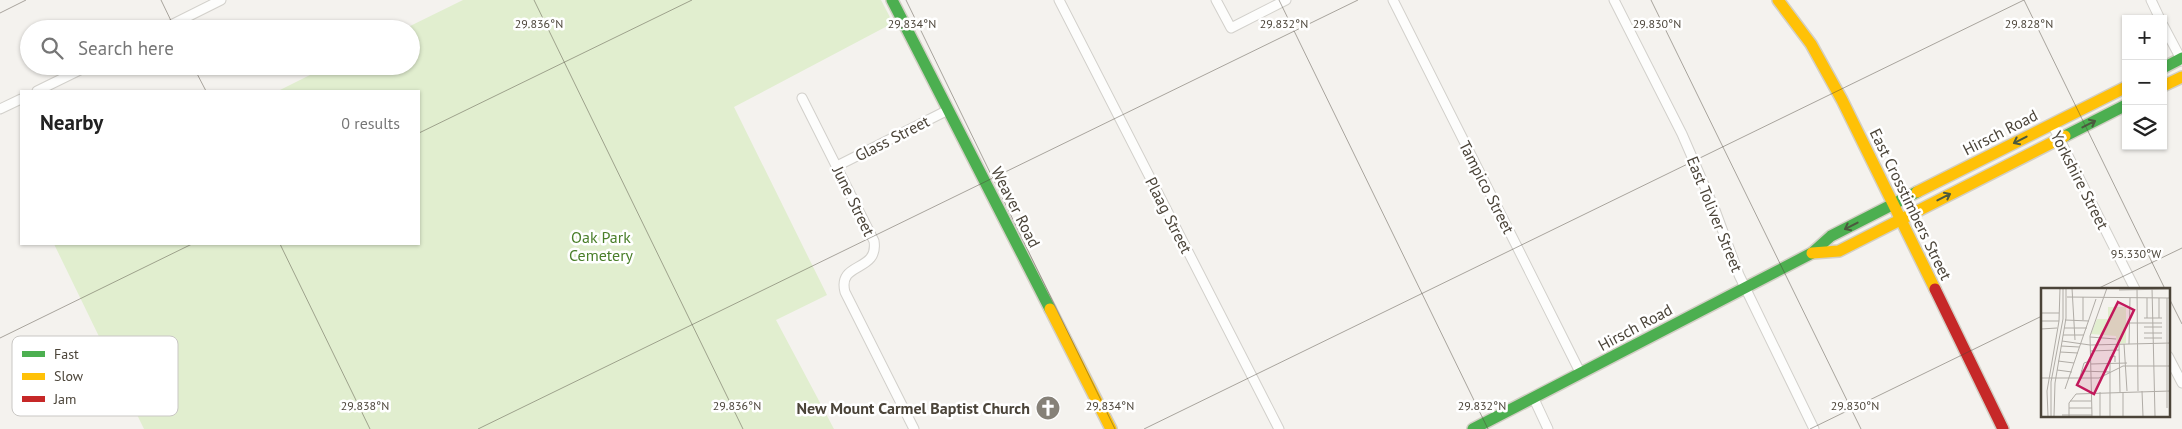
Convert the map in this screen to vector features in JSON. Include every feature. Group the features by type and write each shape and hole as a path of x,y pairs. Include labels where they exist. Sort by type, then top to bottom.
{"main road":[{"name":"Weaver Road","path":"892,0 1112,429"},
{"name":"East Crosstimbers Street","path":"1778,0 1811,44 1842,100 2003,429"},
{"path":"2167,66 2182,59"},
{"path":"2167,84 2182,77"},
{"name":"Hirsch Road","path":"1473,429 1812,253 1831,236 2122,89"},
{"name":"Hirsch Road","path":"1812,253 1839,251 2122,107"}],"street":[{"path":"182,20 221,0"},
{"name":"Plaag Street","path":"1059,0 1279,429"},
{"path":"1216,0 1231,28 1286,0"},
{"name":"Tampico Street","path":"1393,0 1581,374"},
{"name":"East Toliver Street","path":"1614,0 1682,134 1715,210 1745,287 1814,429"},
{"path":"2150,0 2158,15"},
{"path":"2167,32 2182,59"},
{"path":"39,90 70,75"},
{"name":"June Street","path":"802,98 874,241 875,249 869,261 848,273 843,279 845,292 914,429"},
{"path":"0,109 20,99"},
{"name":"Glass Street","path":"837,166 948,110"},
{"name":"Yorkshire Street","path":"2052,124 2134,288"},
{"path":"2170,360 2182,383"},
{"path":"1534,399 1548,429"}],"green space":[{"name":"Oak Park Cemetery","path":"463,0 881,0 893,23 734,107 827,295 776,320 834,429 144,429 138,416 178,416 178,336 99,336 54,245 420,245 420,90 280,90 310,75 420,75 420,21"}],"traffic: fast":[{"path":"892,0 1050,309"},
{"path":"2167,66 2182,58"},
{"path":"2065,136 2122,107"},
{"path":"1473,429 1812,253 1831,236 1917,192"}],"traffic: slow":[{"path":"1778,0 1811,44 1842,100 1935,289"},
{"path":"2167,84 2182,77"},
{"path":"1917,192 2122,89"},
{"path":"1812,253 1839,251 2065,136"},
{"path":"1050,309 1111,429"}],"traffic: jam":[{"path":"1935,289 2003,429"}],"place":[{"name":"New Mount Carmel Baptist Church","path":"1048,408"}]}
